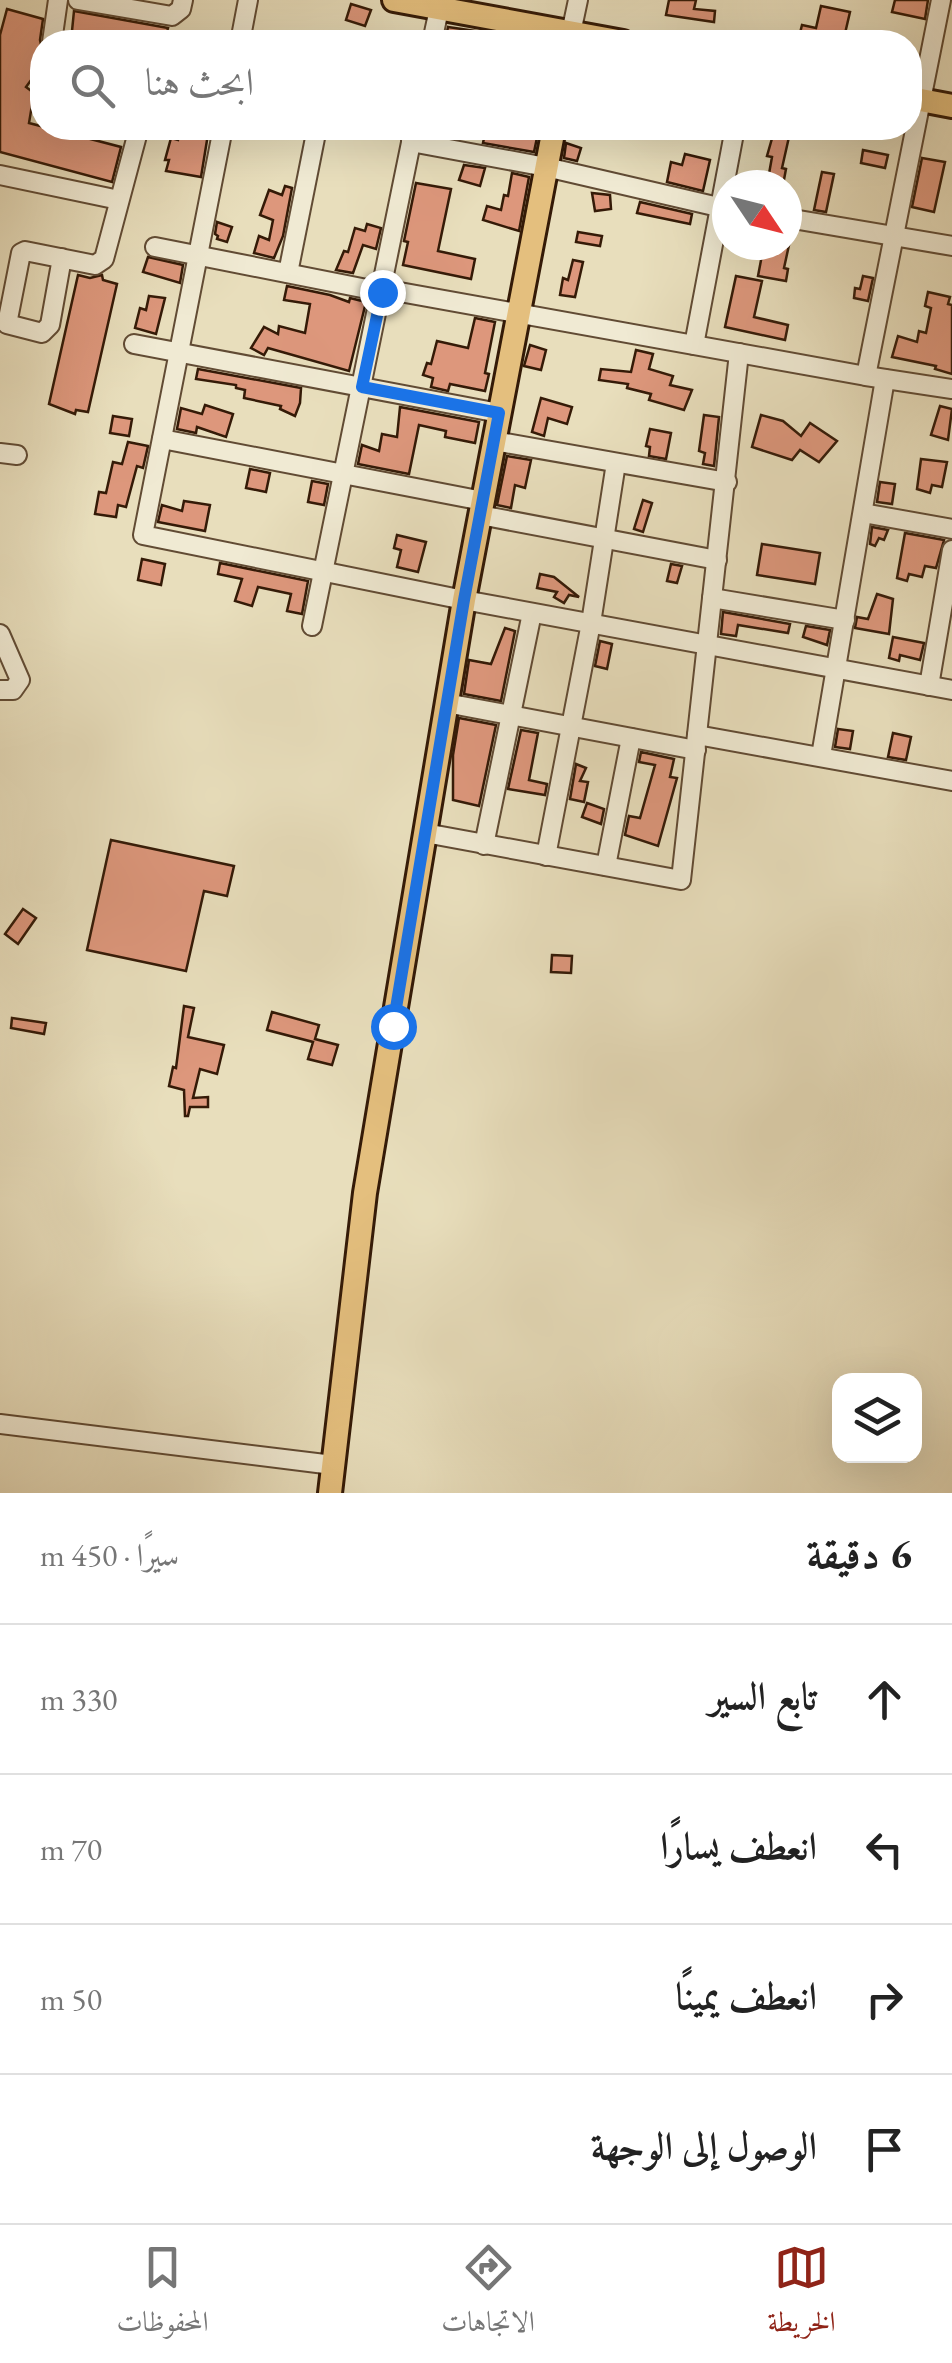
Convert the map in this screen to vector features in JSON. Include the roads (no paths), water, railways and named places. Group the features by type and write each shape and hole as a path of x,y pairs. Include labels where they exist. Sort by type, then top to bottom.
{"main road":[{"path":"394,0 440,4 539,30"},
{"path":"922,100 952,106"},
{"path":"330,1493 365,1194 464,600 552,140"}],"street":[{"path":"54,30 58,0"},
{"path":"78,0 172,16 181,10 183,0"},
{"path":"242,30 248,0"},
{"path":"572,30 578,0"},
{"path":"922,72 941,0"},
{"path":"435,30 440,4"},
{"path":"62,258 46,330 7,324 21,253 62,258 95,265 101,262 135,140"},
{"path":"221,140 143,535 464,600 952,690"},
{"path":"288,274 316,140"},
{"path":"312,626 411,140"},
{"path":"433,140 712,205"},
{"path":"729,170 733,140"},
{"path":"866,376 896,234 909,140"},
{"path":"0,175 119,200"},
{"path":"802,220 952,246"},
{"path":"155,247 382,291 952,389"},
{"path":"694,344 713,260"},
{"path":"134,344 499,413"},
{"path":"425,834 681,880 740,353"},
{"path":"820,756 885,379"},
{"path":"162,439 344,476 604,539 718,560"},
{"path":"494,440 727,482"},
{"path":"546,856 591,623 616,463"},
{"path":"863,513 952,529"},
{"path":"929,686 952,550"},
{"path":"712,598 846,620"},
{"path":"484,844 532,612"},
{"path":"0,634 20,680 13,690 0,690"},
{"path":"446,703 631,738 820,756 952,781"},
{"path":"606,866 631,738"},
{"path":"0,1424 333,1465"}]}
